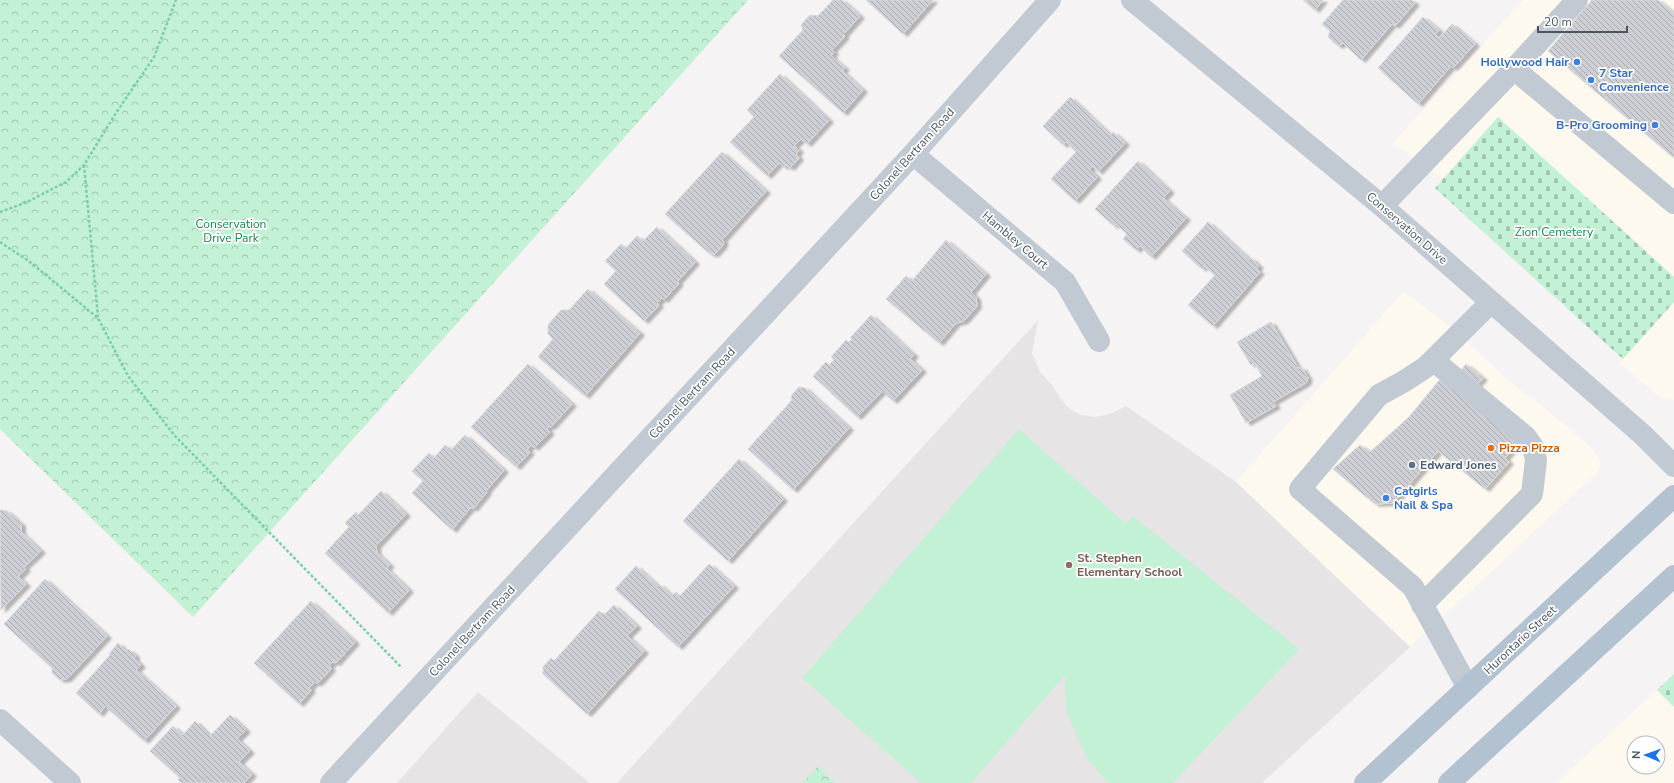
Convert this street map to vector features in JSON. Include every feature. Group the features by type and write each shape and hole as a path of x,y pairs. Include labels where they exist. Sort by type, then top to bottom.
{"main road":[{"name":"Hurontario Street","path":"1365,783 1674,496"},
{"path":"1449,783 1674,576"}],"street":[{"name":"Colonel Bertram Road","path":"331,783 912,154 1050,0"},
{"name":"Conservation Drive","path":"1132,0 1382,206 1644,436 1674,466"},
{"path":"1382,206 1514,69 1577,0"},
{"path":"1514,69 1674,203"},
{"name":"Hambley Court","path":"912,154 1065,282 1099,341"},
{"path":"1468,688 1413,587 1300,489 1378,395 1426,367 1491,302"},
{"path":"1422,605 1532,494 1536,460 1533,447 1526,437 1432,360"},
{"path":"0,720 70,783"}],"path":[{"path":"0,212 25,203 66,182 84,165 116,113 154,57 176,0"},
{"path":"84,165 98,318 128,376 175,436 420,687"},
{"path":"0,242 30,262 98,318"}],"shaded area":[{"path":"1523,0 1674,0 1674,277 1498,117 1443,179 1393,143"},
{"path":"1403,292 1441,319 1511,383 1542,406 1583,440 1596,454 1601,466 1598,472 1410,647 1236,482"},
{"path":"1674,302 1673,400 1662,399 1619,363"},
{"name":"St. Stephen Elementary School","path":"1038,320 1032,353 1040,372 1070,409 1081,415 1095,417 1110,414 1126,406 1236,482 1410,647 1262,783 617,783"},
{"path":"1657,690 1674,707 1674,783 1556,783"},
{"path":"478,692 590,783 397,783"}],"green space":[{"name":"Conservation Drive Park","path":"0,0 748,0 193,617 0,429"},
{"name":"Zion Cemetery","path":"1498,117 1674,277 1674,302 1623,359 1435,188"},
{"path":"1019,429 1126,524 1133,516 1299,649 1173,783 1108,783 1088,760 1067,714 1065,675 971,783 921,783 802,678"},
{"path":"1674,674 1674,707 1657,690"},
{"path":"818,766 835,783 803,783"}],"building":[{"path":"833,0 842,0 860,16 832,50 834,52 831,56 845,68 842,71 863,90 843,113 779,56 803,30 801,25 810,15 818,16"},
{"path":"866,0 933,0 903,34"},
{"path":"1303,0 1323,0 1315,10"},
{"path":"1343,0 1411,0 1415,3 1395,26 1392,24 1361,60 1343,43 1338,46 1328,37 1330,31 1322,24"},
{"path":"1592,0 1658,0 1674,13 1674,158 1548,51"},
{"path":"1423,17 1439,30 1435,35 1439,38 1452,24 1475,44 1453,68 1451,66 1418,104 1378,68"},
{"path":"780,74 829,120 807,144 801,139 794,146 799,150 796,154 799,158 790,168 786,165 784,167 779,163 767,176 730,142 754,117 747,110"},
{"path":"1070,97 1110,135 1113,132 1125,143 1098,172 1093,166 1089,169 1097,177 1075,201 1051,179 1076,152 1066,142 1063,145 1043,126"},
{"path":"722,152 766,191 722,240 724,242 722,246 715,254 710,254 665,214"},
{"path":"1138,161 1170,191 1163,198 1186,218 1151,257 1140,246 1136,250 1123,239 1127,234 1116,224 1114,226 1095,209"},
{"path":"1208,222 1249,259 1251,258 1259,266 1256,269 1260,272 1213,326 1188,305 1215,275 1204,266 1202,269 1182,251"},
{"path":"657,227 695,262 677,282 679,283 664,300 662,298 657,303 659,305 644,321 604,284 616,271 605,261 621,244 626,248 637,236 643,241"},
{"path":"946,240 986,274 971,292 976,297 977,306 964,321 956,323 939,343 886,299 906,276 912,281"},
{"path":"588,289 640,333 585,396 538,357 553,339 548,334 548,325 561,310 569,310"},
{"path":"871,315 914,355 910,359 922,370 893,401 882,391 857,417 813,376 826,362 829,365 834,360 831,357 846,340 849,342 852,339 850,338"},
{"path":"1271,322 1298,368 1302,368 1308,378 1306,383 1273,402 1276,406 1246,423 1230,395 1262,376 1255,363 1251,365 1237,342"},
{"path":"528,364 572,404 551,427 549,426 547,429 550,432 534,448 531,445 527,450 530,452 516,467 471,427"},
{"path":"1466,364 1483,378 1470,392 1519,441 1505,458 1509,462 1485,489 1438,451 1393,503 1375,504 1333,469 1360,445 1370,452 1409,417 1446,372 1455,378"},
{"path":"799,387 805,388 849,428 793,490 748,449 792,400 791,396"},
{"path":"465,435 504,470 473,509 471,507 452,530 412,493 423,481 412,471 429,453 434,458 445,445 451,450"},
{"path":"739,459 783,499 728,561 683,521"},
{"path":"381,491 406,514 376,546 377,553 390,565 386,568 409,590 388,613 325,553 349,527 345,523 356,512 358,515"},
{"path":"0,510 7,511 21,524 21,532 41,551 24,567 26,569 18,577 26,584 1,610"},
{"path":"709,564 734,586 678,647 615,589 636,566 658,586 659,584 672,596 676,592 680,596"},
{"path":"45,579 107,636 67,679 60,680 52,673 52,668 4,624"},
{"path":"311,601 355,642 336,663 333,662 329,666 331,669 317,684 315,682 309,688 311,690 299,704 254,663"},
{"path":"614,605 637,626 627,636 644,651 587,714 542,673 544,670 542,668 551,658 554,661 599,611 604,615"},
{"path":"118,643 126,651 128,649 136,656 134,658 141,665 136,670 176,706 144,741 105,706 99,714 76,693 110,655 109,654"},
{"path":"230,715 246,730 237,739 250,751 239,762 252,774 244,783 182,783 178,780 180,778 150,751 173,726 183,735 195,721 210,736"}],"place":[{"name":"Hollywood Hair","path":"1577,62"},
{"name":"7 Star Convenience","path":"1591,80"},
{"name":"B-Pro Grooming","path":"1655,125"},
{"name":"Pizza Pizza","path":"1491,448"},
{"name":"Edward Jones","path":"1412,465"},
{"name":"Catgirls Nail & Spa","path":"1386,498"},
{"name":"St. Stephen Elementary School","path":"1069,565"}]}
